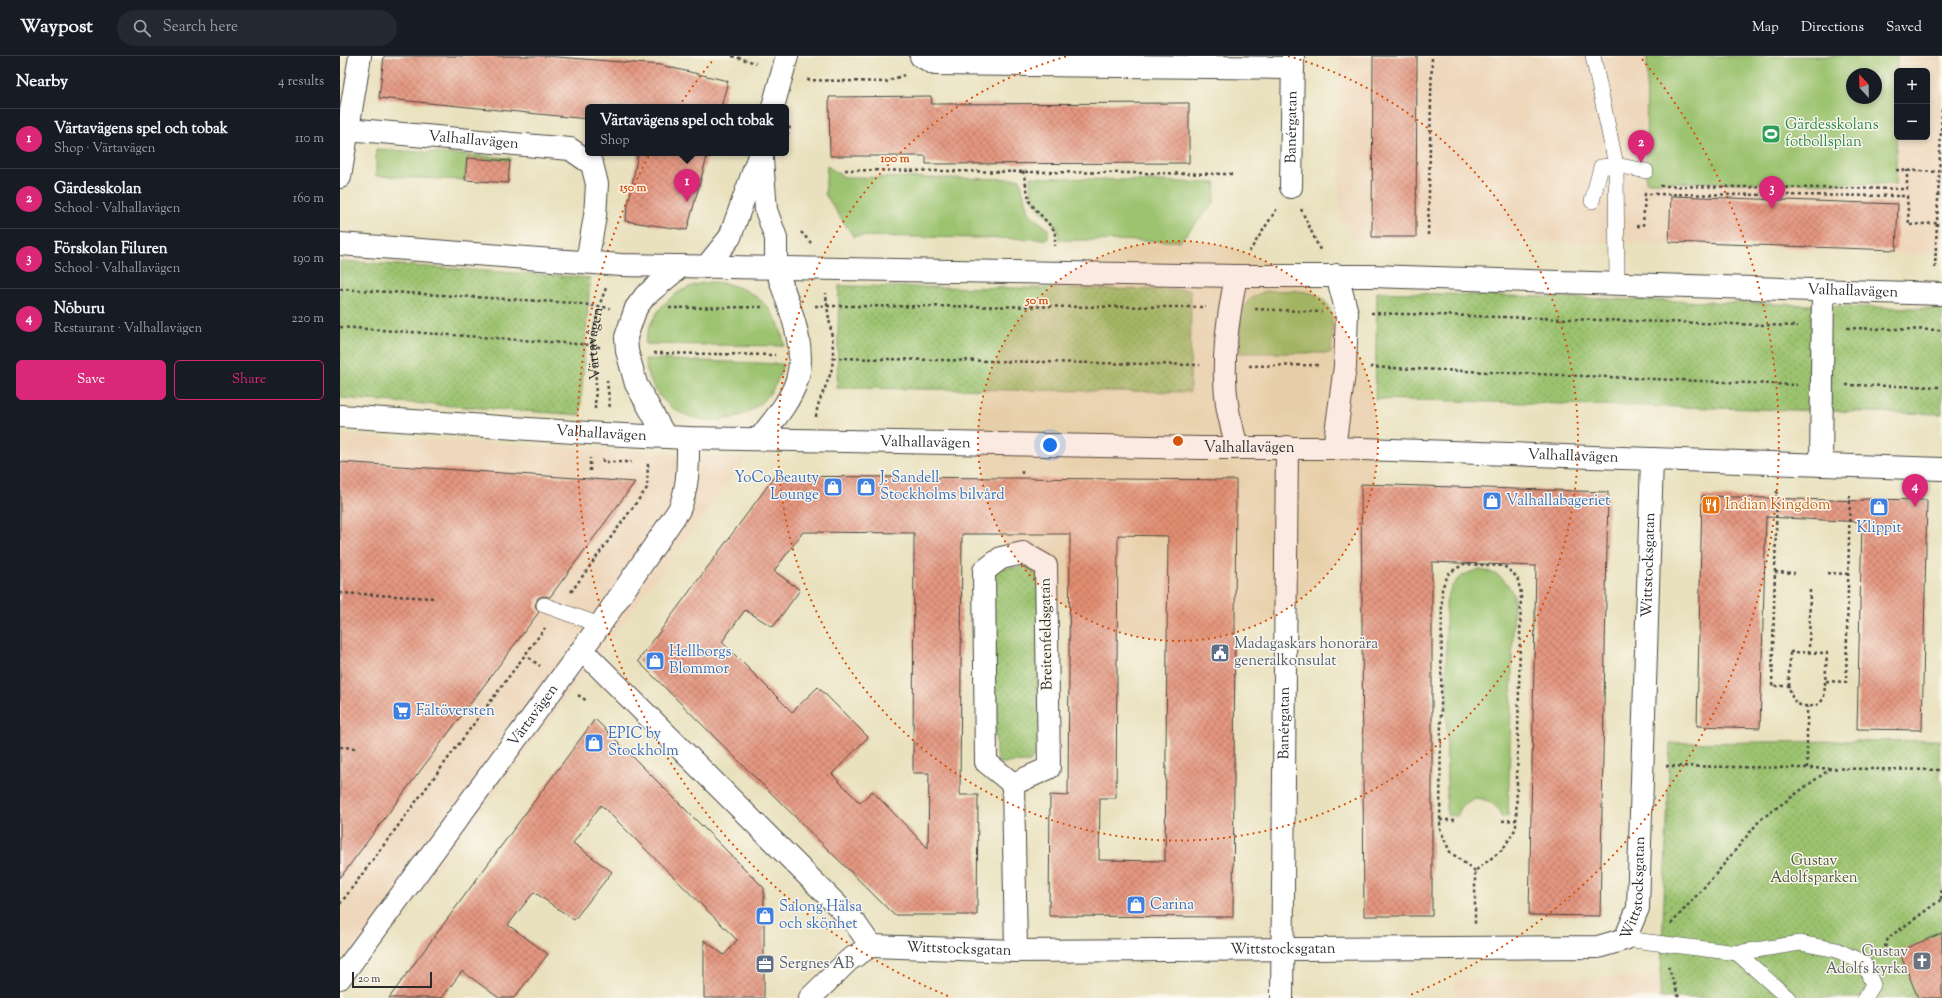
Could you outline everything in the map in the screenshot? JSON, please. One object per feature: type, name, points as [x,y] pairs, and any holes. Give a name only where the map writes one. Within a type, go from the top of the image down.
[{"type":"street","points":[[340,177],[360,56]]},
{"type":"street","points":[[774,104],[787,56]]},
{"type":"street","name":"Banérgatan","points":[[928,60],[1293,62],[1292,187]]},
{"type":"street","name":"Valhallavägen","points":[[347,129],[570,149],[592,164],[597,184],[595,216],[587,262]]},
{"type":"street","points":[[706,267],[730,237],[760,156]]},
{"type":"street","points":[[759,439],[782,408],[797,380],[800,356],[789,306],[776,267],[776,238],[766,210],[761,156]]},
{"type":"street","name":"Valhallavägen","points":[[340,244],[621,265],[1236,276],[1337,275],[1942,294]]},
{"type":"street","points":[[665,436],[636,384],[627,351],[626,338],[636,308],[645,296],[681,266]]},
{"type":"street","points":[[1334,448],[1345,366],[1347,313],[1337,275]]},
{"type":"street","points":[[1236,276],[1229,308],[1224,366],[1227,404],[1237,448]]},
{"type":"street","points":[[1821,464],[1823,290]]},
{"type":"street","name":"Valhallavägen","points":[[340,416],[603,434],[688,438],[1237,448],[1334,448],[1942,469]]},
{"type":"street","name":"Värtavägen","points":[[340,978],[582,650],[679,510],[684,496],[687,479],[688,438]]},
{"type":"street","name":"Banérgatan","points":[[1282,998],[1287,447]]},
{"type":"street","name":"Wittstocksgatan","points":[[871,946],[1016,951],[1283,950],[1598,947],[1625,939],[1638,908],[1652,459]]},
{"type":"street","name":"Breitenfeldsgatan","points":[[1023,553],[1046,566],[1049,768],[1013,784],[986,762],[984,571],[1001,558],[1023,553]]},
{"type":"street","points":[[582,650],[855,923],[871,946],[849,960],[810,998]]},
{"type":"street","points":[[1013,784],[1016,951]]},
{"type":"lane","points":[[1593,56],[1616,166],[1617,284]]},
{"type":"lane","points":[[1592,201],[1601,166],[1616,166],[1646,171]]},
{"type":"lane","points":[[552,607],[600,625]]},
{"type":"lane","points":[[1625,939],[1737,953],[1800,943],[1837,950],[1864,963],[1869,992]]},
{"type":"lane","points":[[1737,953],[1788,998]]},
{"type":"path","points":[[732,56],[756,63]]},
{"type":"path","points":[[1428,235],[1432,56]]},
{"type":"path","points":[[802,80],[886,82],[928,60]]},
{"type":"path","points":[[1935,268],[1939,172],[1941,162],[1942,109]]},
{"type":"path","points":[[846,170],[1232,174]]},
{"type":"path","points":[[1896,170],[1939,172]]},
{"type":"path","points":[[1616,182],[1644,186],[1907,189],[1907,170]]},
{"type":"path","points":[[1023,171],[1030,204],[1054,231],[1055,246]]},
{"type":"path","points":[[1292,187],[1318,248],[1337,275]]},
{"type":"path","points":[[1236,276],[1292,187]]},
{"type":"path","points":[[1632,226],[1643,226],[1645,194],[1907,196],[1909,225],[1937,223]]},
{"type":"path","name":"Värtavägen","points":[[594,415],[596,380],[592,346],[599,306],[607,282]]},
{"type":"path","points":[[340,289],[636,308],[789,306],[1229,308],[1347,313],[1942,330]]},
{"type":"path","points":[[340,327],[592,346],[604,349]]},
{"type":"path","points":[[648,353],[781,355]]},
{"type":"path","points":[[833,358],[1200,365]]},
{"type":"path","points":[[1247,366],[1321,365]]},
{"type":"path","points":[[1367,366],[1791,385],[1822,384],[1942,387]]},
{"type":"path","points":[[590,458],[590,471]]},
{"type":"path","points":[[340,904],[552,607],[647,488],[648,463]]},
{"type":"path","points":[[1022,471],[1022,476]]},
{"type":"path","points":[[1777,490],[1772,686],[1790,686]]},
{"type":"path","points":[[1826,681],[1846,682],[1850,492]]},
{"type":"path","points":[[1464,564],[1504,566],[1517,577],[1521,593],[1516,828],[1503,849],[1475,871],[1450,852],[1440,829],[1442,588],[1449,573],[1464,564]]},
{"type":"path","points":[[1775,572],[1795,573]]},
{"type":"path","points":[[1827,573],[1848,574]]},
{"type":"path","points":[[1809,653],[1810,587]]},
{"type":"path","points":[[340,594],[433,598]]},
{"type":"path","points":[[1790,652],[1827,653],[1824,698],[1815,706],[1795,703],[1791,697],[1790,686],[1790,652]]},
{"type":"path","points":[[529,658],[546,671]]},
{"type":"path","points":[[1807,706],[1807,768]]},
{"type":"path","points":[[340,747],[357,748]]},
{"type":"path","points":[[1662,766],[1942,770]]},
{"type":"path","points":[[1679,998],[1669,968],[1654,943],[1715,875],[1760,820],[1830,769]]},
{"type":"path","points":[[1440,820],[1455,820]]},
{"type":"path","points":[[1502,821],[1516,820]]},
{"type":"path","points":[[1475,871],[1475,947]]},
{"type":"path","points":[[1869,992],[1888,938],[1942,899],[1942,888]]},
{"type":"shaded area","points":[[1339,56],[1942,56],[1942,253],[1915,254],[1631,243],[1356,240],[1340,219]]},
{"type":"shaded area","points":[[340,435],[747,458],[362,970],[340,953]]},
{"type":"shaded area","points":[[1660,977],[1660,998],[1455,998],[1455,979]]},
{"type":"green space","name":"Gärdesskolans fotbollsplan","points":[[1647,56],[1897,56],[1897,68],[1894,68],[1894,140],[1896,140],[1896,184],[1646,182]]},
{"type":"green space","points":[[376,149],[511,158],[510,161],[467,158],[465,180],[376,176]]},
{"type":"green space","points":[[827,166],[844,177],[1020,179],[1028,212],[1048,229],[1048,239],[853,236],[825,194]]},
{"type":"green space","points":[[1030,177],[1216,183],[1214,203],[1180,241],[1059,240],[1058,232],[1054,223],[1040,210],[1035,202]]},
{"type":"green space","points":[[340,261],[590,278],[580,415],[340,398]]},
{"type":"green space","points":[[711,282],[725,283],[737,287],[749,292],[760,300],[769,309],[776,320],[781,332],[784,346],[645,344],[652,320],[667,301],[687,288],[698,284]]},
{"type":"green space","points":[[839,286],[1191,290],[1190,392],[837,388]]},
{"type":"green space","points":[[1266,291],[1307,292],[1317,295],[1324,300],[1330,308],[1332,319],[1331,353],[1240,353],[1241,315],[1248,301],[1256,295]]},
{"type":"green space","points":[[1377,292],[1942,309],[1942,414],[1375,399]]},
{"type":"green space","points":[[645,359],[783,364],[773,389],[755,407],[734,418],[711,420],[688,416],[668,404],[653,385]]},
{"type":"green space","points":[[1032,567],[1035,574],[1042,576],[1041,752],[1034,756],[1030,762],[999,763],[996,755],[990,576],[1001,568]]},
{"type":"green space","points":[[1480,570],[1497,575],[1505,581],[1514,596],[1508,816],[1501,817],[1500,812],[1491,803],[1475,798],[1462,806],[1457,816],[1447,815],[1446,604],[1450,590],[1457,580],[1473,571]]},
{"type":"green space","name":"Gustav Adolfsparken","points":[[1939,740],[1940,781],[1942,781],[1942,998],[1660,998],[1670,743]]},
{"type":"building","points":[[384,56],[545,56],[660,65],[728,81],[722,104],[585,104],[585,119],[379,98]]},
{"type":"building","points":[[1373,56],[1417,56],[1416,237],[1372,237]]},
{"type":"building","points":[[931,96],[932,104],[1189,103],[1189,163],[926,164],[926,156],[830,156],[829,97]]},
{"type":"building","points":[[637,156],[707,156],[687,230],[625,221]]},
{"type":"building","points":[[467,158],[510,161],[508,183],[465,180]]},
{"type":"building","points":[[1671,196],[1898,204],[1896,250],[1669,242]]},
{"type":"building","name":"Fältöversten","points":[[340,462],[635,482],[550,597],[543,596],[538,598],[535,606],[539,612],[340,878]]},
{"type":"building","points":[[775,476],[1236,480],[1233,917],[1049,916],[1050,795],[1068,796],[1070,534],[962,534],[960,795],[978,795],[977,915],[894,915],[638,661]],"holes":[[[803,532],[914,533],[913,773],[929,773],[928,848],[872,791],[860,803],[832,774],[868,737],[818,687],[792,712],[722,642],[745,610],[773,627],[800,590],[774,571]],[[1118,535],[1168,536],[1165,861],[1099,860],[1100,798],[1116,798]]]},
{"type":"building","points":[[1361,484],[1608,492],[1600,916],[1529,915],[1536,566],[1432,562],[1432,916],[1364,916]]},
{"type":"building","points":[[1702,496],[1862,501],[1862,499],[1927,500],[1922,730],[1857,729],[1862,522],[1766,517],[1760,728],[1697,726]]},
{"type":"building","points":[[595,719],[764,888],[764,998],[704,998],[704,940],[724,955],[737,940],[601,805],[573,843],[612,872],[574,920],[534,892],[508,925],[548,954],[514,998],[499,998],[462,971],[442,998],[389,998]]},
{"type":"building","name":"Gustav Adolfs kyrka","points":[[1942,933],[1942,998],[1918,998],[1899,951]]},
{"type":"place","name":"Gärdesskolans fotbollsplan","points":[[1771,134]]},
{"type":"place","name":"Gärdesskolan","points":[[1641,163]]},
{"type":"place","name":"Värtavägens spel och tobak","points":[[687,202]]},
{"type":"place","name":"Förskolan Filuren","points":[[1772,209]]},
{"type":"place","name":"YoCo Beauty Lounge","points":[[833,487]]},
{"type":"place","name":"J. Sandell Stockholms bilvård","points":[[866,487]]},
{"type":"place","name":"Valhallabageriet","points":[[1492,501]]},
{"type":"place","name":"Indian Kingdom","points":[[1711,505]]},
{"type":"place","name":"Klippit","points":[[1879,507]]},
{"type":"place","name":"Nōburu","points":[[1915,507]]},
{"type":"place","name":"Madagaskars honorära generalkonsulat","points":[[1220,653]]},
{"type":"place","name":"Hellborgs Blommor","points":[[655,661]]},
{"type":"place","name":"Fältöversten","points":[[402,711]]},
{"type":"place","name":"EPIC by Stockholm","points":[[594,743]]},
{"type":"place","name":"Carina","points":[[1136,905]]},
{"type":"place","name":"Salong Hälsa och skönhet","points":[[765,916]]},
{"type":"place","name":"Gustav Adolfs kyrka","points":[[1922,961]]},
{"type":"place","name":"Sergnes AB","points":[[765,964]]}]
